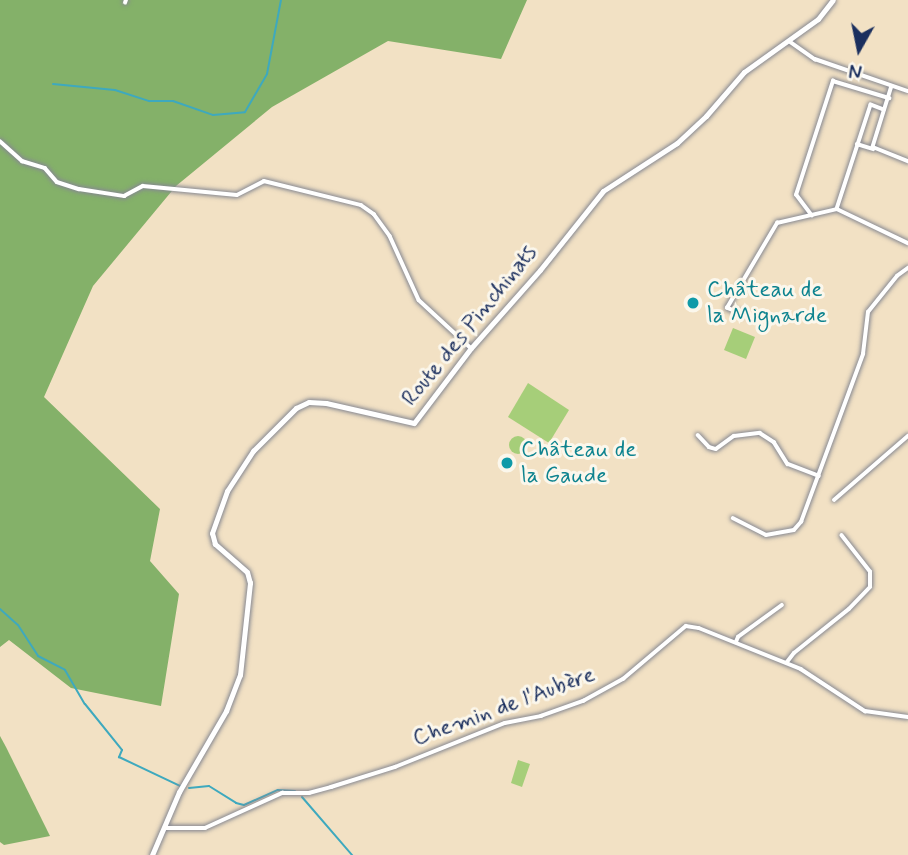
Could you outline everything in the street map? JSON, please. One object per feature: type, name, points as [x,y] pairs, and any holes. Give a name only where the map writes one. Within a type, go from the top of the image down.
[{"type":"street","name":"Route des Pinchinats","points":[[152,855],[166,828],[179,792],[226,711],[236,687],[243,660],[249,576],[212,538],[219,512],[235,477],[266,436],[302,405],[326,403],[414,423],[471,348],[540,270],[564,236],[603,191],[677,143],[706,116],[744,72],[818,19],[833,0]]},
{"type":"street","points":[[789,41],[815,59],[908,91]]},
{"type":"street","points":[[812,216],[796,195],[833,80],[889,98]]},
{"type":"street","points":[[875,150],[873,146],[892,86]]},
{"type":"street","points":[[837,209],[871,106],[884,110]]},
{"type":"street","points":[[0,141],[22,161],[45,168],[57,182],[79,189],[124,196],[144,186],[200,189],[237,195],[264,181],[361,205],[374,214],[390,236],[419,299],[471,348]]},
{"type":"street","points":[[857,144],[908,160]]},
{"type":"street","points":[[745,315],[727,308],[772,230],[782,220],[799,220],[837,209],[908,243]]},
{"type":"street","points":[[733,518],[765,535],[794,530],[807,509],[863,354],[868,312],[897,276],[908,268]]},
{"type":"street","points":[[698,435],[709,447],[716,449],[734,436],[760,433],[775,442],[788,464],[819,476]]},
{"type":"street","points":[[834,500],[908,436]]},
{"type":"street","points":[[787,662],[794,653],[849,609],[870,587],[870,572],[842,536]]},
{"type":"street","points":[[736,642],[782,605]]},
{"type":"street","name":"Chemin de l'Aubère","points":[[166,828],[205,828],[282,793],[309,793],[331,787],[395,767],[505,723],[541,716],[583,701],[623,679],[682,627],[695,626],[787,662],[821,680],[865,711],[908,717]]},
{"type":"green space","points":[[0,0],[527,0],[501,59],[388,41],[272,107],[176,186],[93,286],[44,397],[160,509],[150,561],[179,594],[161,706],[71,688],[9,640],[0,647]]},
{"type":"green space","points":[[733,328],[755,337],[746,359],[724,350]]},
{"type":"green space","points":[[528,383],[569,410],[549,443],[508,417]]},
{"type":"green space","points":[[518,436],[524,439],[527,445],[524,451],[518,454],[512,451],[509,445],[512,439]]},
{"type":"green space","points":[[0,736],[50,836],[4,845],[0,842]]},
{"type":"green space","points":[[518,760],[530,764],[522,787],[511,783]]},
{"type":"waterway","points":[[53,84],[115,90],[149,101],[173,101],[213,115],[245,112],[267,74],[281,0]]},
{"type":"waterway","points":[[0,609],[18,625],[38,656],[65,670],[85,704],[122,750],[119,757],[180,786]]},
{"type":"waterway","points":[[189,788],[209,786],[244,805],[278,790],[295,791]]},
{"type":"waterway","points":[[302,797],[352,855]]},
{"type":"place","name":"Château de la Mignarde","points":[[693,303]]},
{"type":"place","name":"Château de la Gaude","points":[[507,463]]}]
